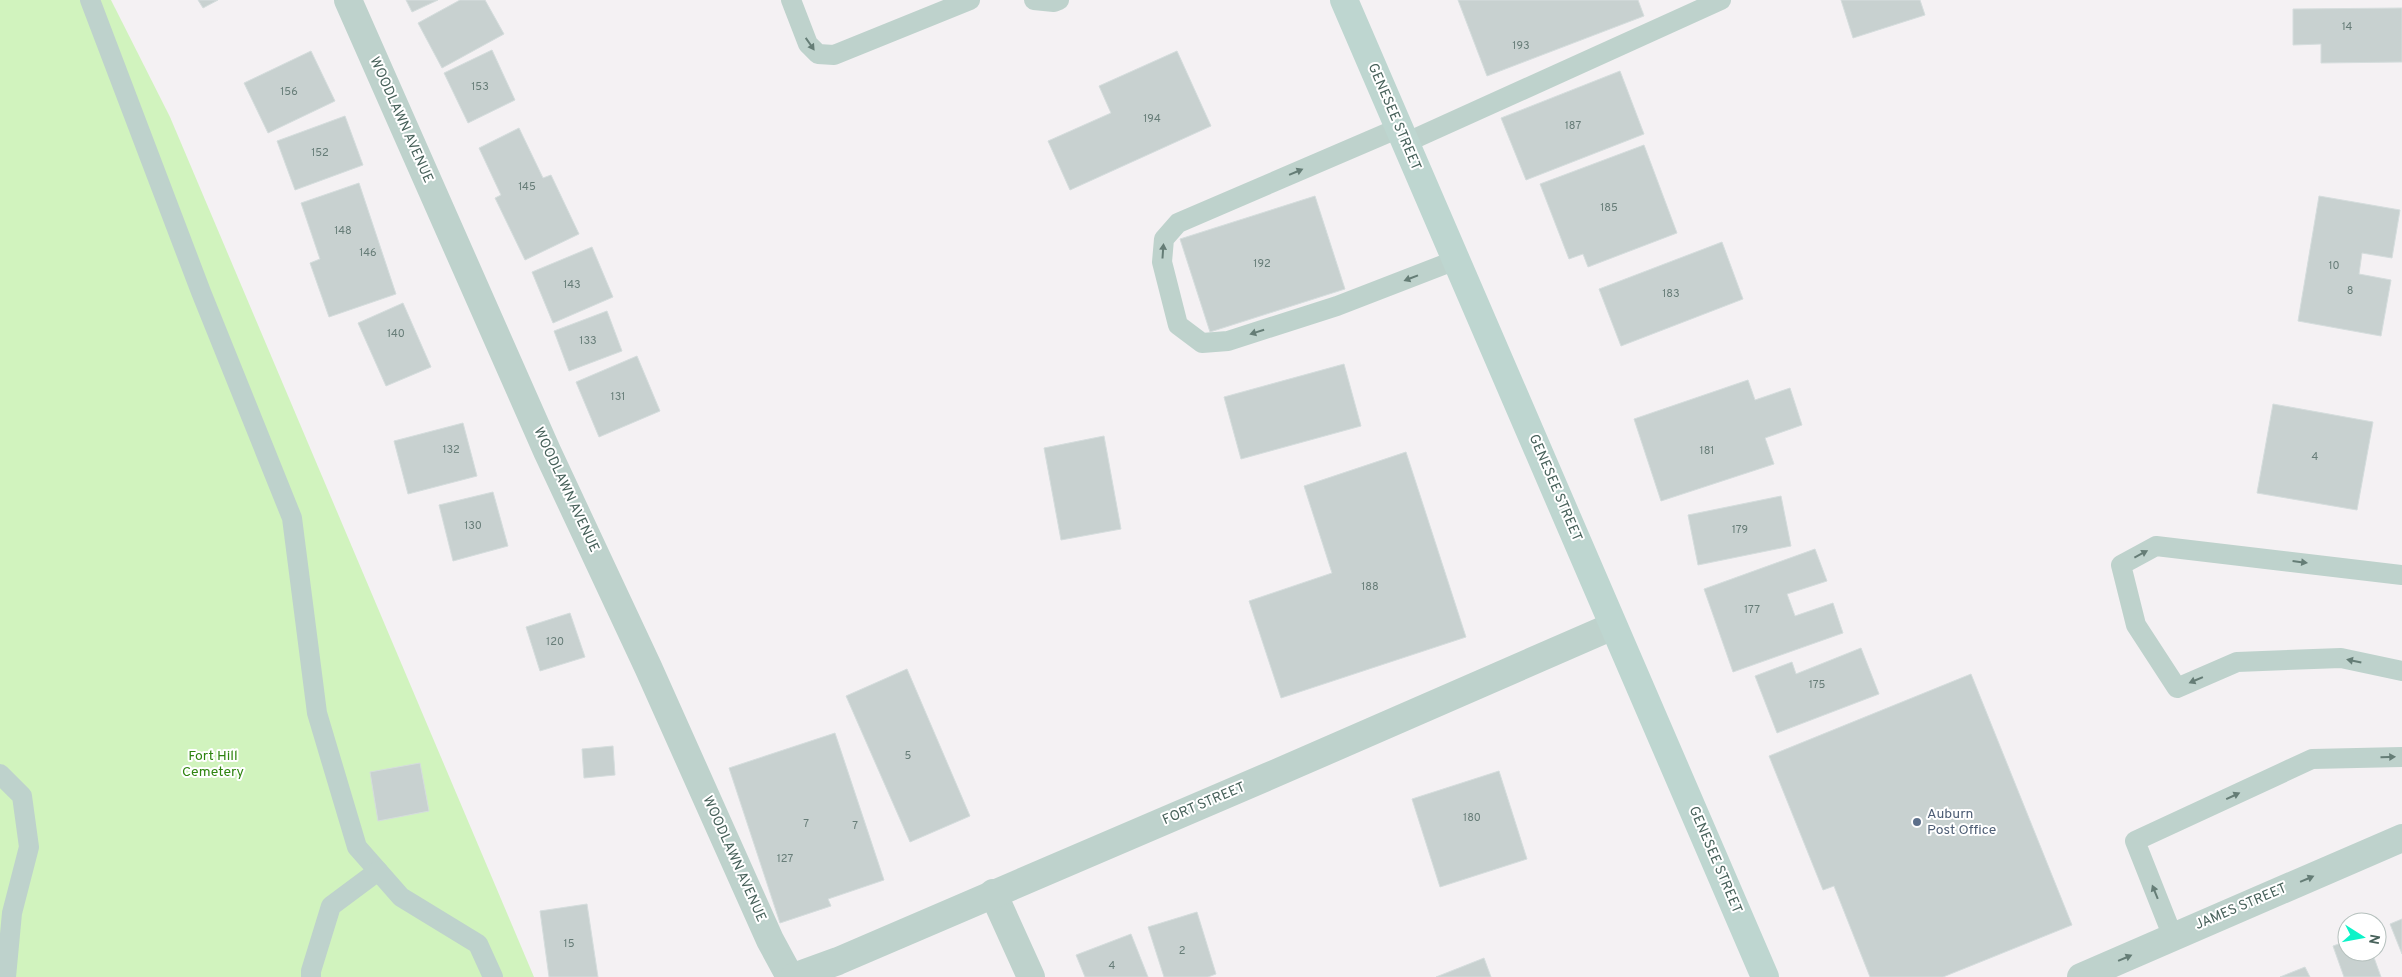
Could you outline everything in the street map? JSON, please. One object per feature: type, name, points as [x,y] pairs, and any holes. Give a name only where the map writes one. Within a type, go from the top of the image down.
[{"type":"main road","name":"GENESEE STREET","points":[[1344,0],[1765,977]]},
{"type":"street","name":"WOODLAWN AVENUE","points":[[348,0],[547,451],[648,667],[770,940],[792,977]]},
{"type":"street","name":"FORT STREET","points":[[792,977],[838,960],[1276,773],[1613,626]]},
{"type":"street","name":"JAMES STREET","points":[[2081,977],[2402,838]]},
{"type":"street","points":[[993,893],[1031,977]]},
{"type":"lane","points":[[90,0],[201,292],[292,518],[318,714],[356,847],[402,897],[478,944],[493,977]]},
{"type":"lane","points":[[791,0],[808,44],[818,54],[834,55],[970,0]]},
{"type":"lane","points":[[1034,0],[1054,2],[1059,0]]},
{"type":"lane","points":[[1456,260],[1337,306],[1228,341],[1202,343],[1178,325],[1162,262],[1164,239],[1178,223],[1402,135],[1721,0]]},
{"type":"lane","points":[[2402,574],[2156,546],[2121,565],[2136,625],[2177,688],[2237,662],[2341,658],[2402,671]]},
{"type":"lane","points":[[2173,937],[2135,841],[2312,759],[2402,757]]},
{"type":"lane","points":[[0,774],[22,796],[29,847],[12,912],[6,977]]},
{"type":"lane","points":[[311,977],[311,971],[331,906],[378,871]]},
{"type":"green space","name":"Fort Hill Cemetery","points":[[0,0],[111,0],[170,117],[534,977],[0,977]]},
{"type":"building","points":[[198,0],[218,0],[203,8]]},
{"type":"building","points":[[406,0],[438,0],[412,12]]},
{"type":"building","points":[[460,0],[485,0],[504,34],[442,68],[418,23]]},
{"type":"building","points":[[1458,0],[1638,0],[1644,16],[1487,76]]},
{"type":"building","points":[[1841,0],[1920,0],[1925,15],[1853,38]]},
{"type":"building","points":[[2402,8],[2402,62],[2321,63],[2321,44],[2293,45],[2293,9]]},
{"type":"building","points":[[492,50],[515,100],[468,123],[444,73]]},
{"type":"building","points":[[311,51],[335,101],[268,133],[244,83]]},
{"type":"building","points":[[1177,51],[1211,126],[1070,190],[1048,141],[1111,113],[1099,86]]},
{"type":"building","points":[[1620,71],[1644,134],[1526,180],[1501,118]]},
{"type":"building","points":[[345,116],[363,165],[295,190],[277,141]]},
{"type":"building","points":[[519,128],[543,178],[551,175],[579,234],[525,260],[495,198],[501,195],[479,148]]},
{"type":"building","points":[[1644,145],[1677,233],[1588,267],[1583,254],[1569,259],[1540,184]]},
{"type":"building","points":[[359,183],[396,294],[329,317],[310,263],[320,259],[301,203]]},
{"type":"building","points":[[1315,196],[1345,289],[1210,332],[1180,239]]},
{"type":"building","points":[[2319,196],[2400,210],[2392,258],[2362,253],[2359,274],[2391,280],[2381,336],[2298,321]]},
{"type":"building","points":[[1722,242],[1743,299],[1621,346],[1599,289]]},
{"type":"building","points":[[592,247],[613,297],[553,323],[532,272]]},
{"type":"building","points":[[403,303],[431,367],[386,386],[358,323]]},
{"type":"building","points":[[607,311],[622,351],[569,371],[554,331]]},
{"type":"building","points":[[637,356],[660,411],[599,437],[576,382]]},
{"type":"building","points":[[1344,364],[1361,426],[1241,459],[1224,397]]},
{"type":"building","points":[[1748,380],[1755,400],[1790,388],[1802,425],[1765,438],[1774,464],[1661,501],[1634,419]]},
{"type":"building","points":[[2273,404],[2373,422],[2357,510],[2257,493]]},
{"type":"building","points":[[463,423],[477,476],[408,494],[394,441]]},
{"type":"building","points":[[1104,436],[1121,529],[1061,540],[1044,448]]},
{"type":"building","points":[[1406,452],[1466,637],[1281,698],[1249,601],[1332,573],[1304,486]]},
{"type":"building","points":[[493,492],[508,546],[453,561],[439,505]]},
{"type":"building","points":[[1781,496],[1791,546],[1698,565],[1688,515]]},
{"type":"building","points":[[1815,549],[1827,581],[1787,594],[1795,616],[1833,603],[1843,633],[1733,672],[1704,589]]},
{"type":"building","points":[[570,613],[585,657],[540,671],[526,627]]},
{"type":"building","points":[[1861,648],[1879,694],[1777,733],[1755,676],[1792,662],[1796,674]]},
{"type":"building","points":[[907,669],[970,816],[910,842],[846,696]]},
{"type":"building","points":[[1971,674],[2072,925],[1943,977],[1870,977],[1834,886],[1823,890],[1769,756]]},
{"type":"building","points":[[835,733],[884,880],[828,899],[831,906],[780,923],[729,768]]},
{"type":"building","points":[[613,746],[615,775],[584,778],[582,749]]},
{"type":"building","points":[[420,763],[429,811],[378,821],[370,772]]},
{"type":"building","points":[[1499,771],[1527,859],[1440,887],[1412,799]]},
{"type":"building","points":[[587,904],[598,977],[549,977],[540,911]]},
{"type":"building","points":[[1197,912],[1216,974],[1208,977],[1164,977],[1148,927]]},
{"type":"building","points":[[2402,919],[2402,954],[2390,924]]},
{"type":"building","points":[[1131,934],[1148,977],[1085,977],[1076,955]]},
{"type":"building","points":[[2337,945],[2337,957],[2333,946]]},
{"type":"building","points":[[1484,958],[1491,977],[1436,977]]},
{"type":"building","points":[[2339,962],[2376,962],[2381,977],[2344,977]]},
{"type":"building","points":[[2305,967],[2310,977],[2280,977]]},
{"type":"place","name":"Auburn Post Office","points":[[1917,822]]}]
